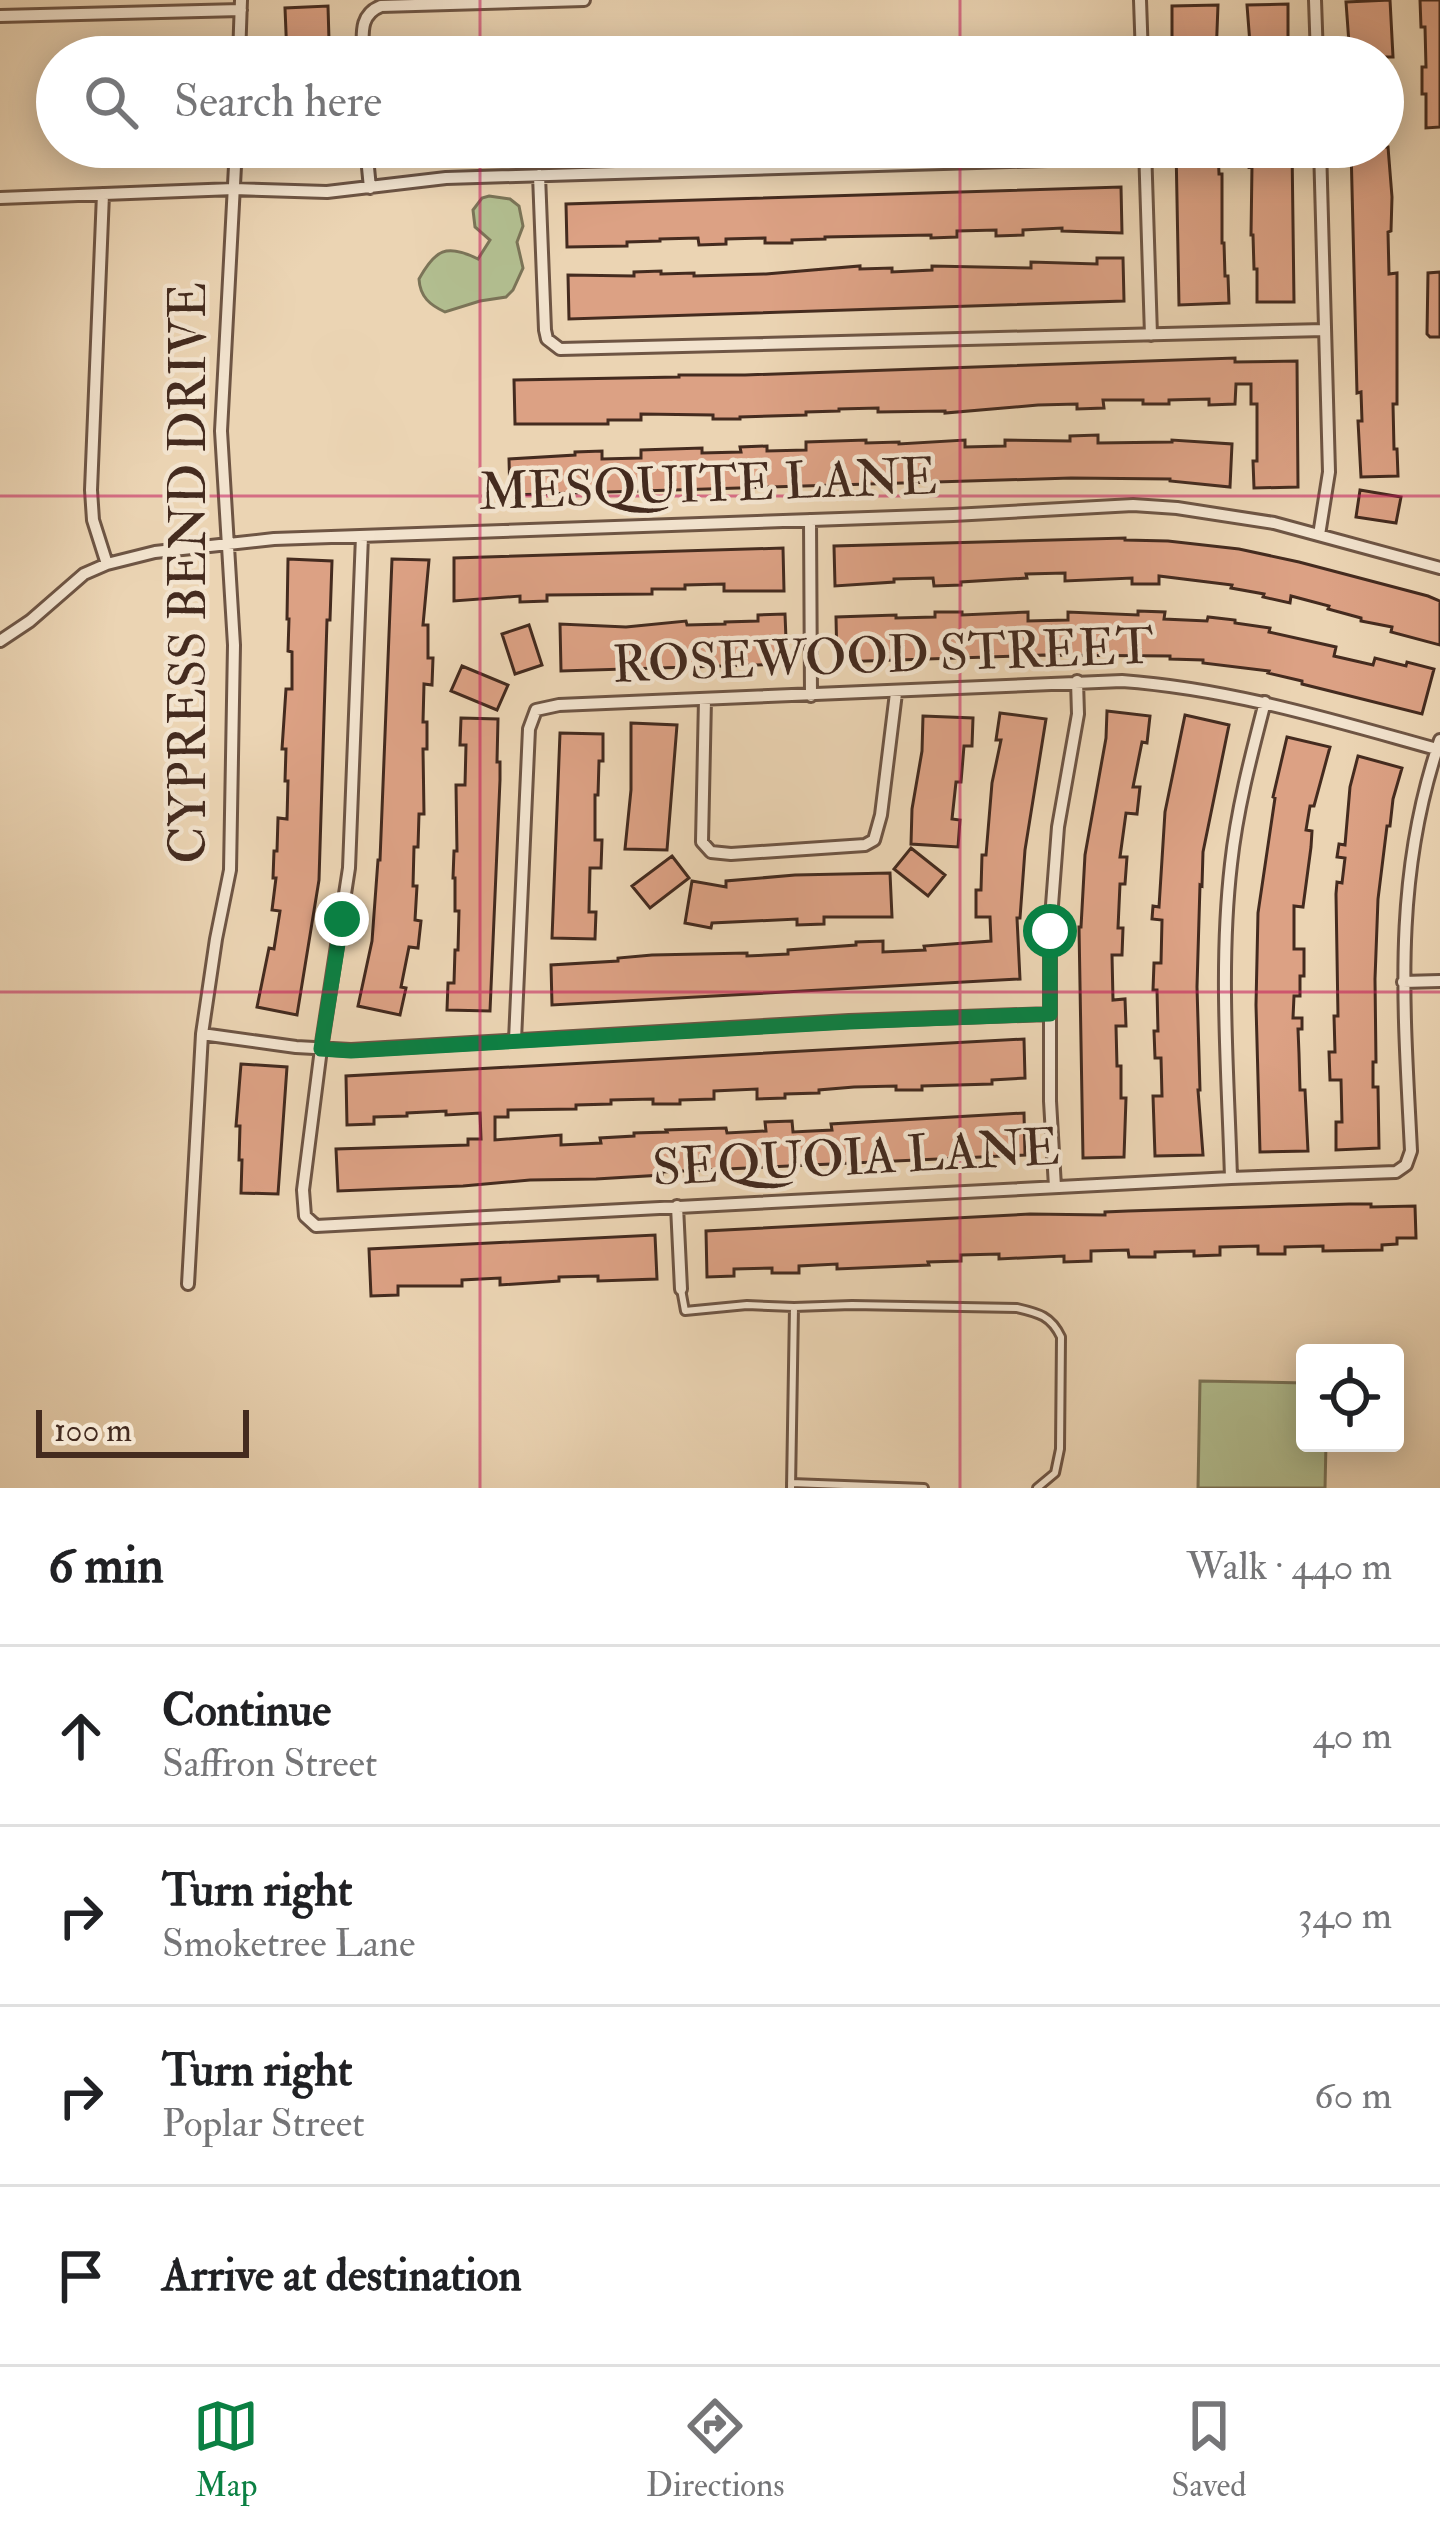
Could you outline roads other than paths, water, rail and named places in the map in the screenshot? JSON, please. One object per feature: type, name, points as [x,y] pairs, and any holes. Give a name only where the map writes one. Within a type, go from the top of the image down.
[{"type":"street","points":[[363,36],[369,12],[381,6],[584,0]]},
{"type":"street","points":[[1140,0],[1141,36]]},
{"type":"street","points":[[1315,0],[1316,36]]},
{"type":"street","points":[[0,16],[241,5],[240,36]]},
{"type":"street","name":"CYPRESS BEND DRIVE","points":[[188,1284],[202,1034],[230,870],[234,645],[221,431],[235,168]]},
{"type":"street","points":[[368,168],[370,188]]},
{"type":"street","points":[[0,198],[234,189],[327,192],[412,181],[723,168]]},
{"type":"street","points":[[1146,168],[1151,335]]},
{"type":"street","points":[[1318,535],[1329,472],[1321,168]]},
{"type":"street","points":[[539,175],[545,330],[553,345],[569,349],[1325,330]]},
{"type":"street","points":[[103,194],[91,490],[93,520],[107,564]]},
{"type":"street","name":"MESQUITE LANE","points":[[0,640],[84,574],[107,564],[155,552],[274,539],[1132,505],[1226,515],[1440,568]]},
{"type":"street","points":[[810,520],[811,696]]},
{"type":"street","points":[[321,1049],[349,868],[362,536]]},
{"type":"street","points":[[1055,1187],[1050,1101],[1053,880],[1078,714],[1077,681]]},
{"type":"street","name":"ROSEWOOD STREET","points":[[515,1040],[529,729],[536,710],[559,705],[1077,681],[1175,685],[1265,702],[1439,746]]},
{"type":"street","points":[[705,699],[702,842],[711,852],[731,854],[874,841],[896,692]]},
{"type":"street","points":[[1231,1178],[1225,965],[1230,867],[1265,702]]},
{"type":"street","points":[[1439,746],[1410,867],[1403,982],[1440,981]]},
{"type":"street","name":"SEQUOIA LANE","points":[[321,1049],[303,1190],[305,1216],[316,1226],[1396,1172],[1406,1165],[1411,1151],[1403,982]]},
{"type":"street","points":[[202,1034],[351,1051],[1050,1014]]},
{"type":"street","points":[[676,1206],[681,1289]]},
{"type":"lane","points":[[681,1289],[685,1311],[747,1305],[852,1305],[1017,1308],[1041,1313],[1061,1337],[1060,1449],[1054,1473],[1037,1488]]},
{"type":"lane","points":[[794,1307],[791,1486],[924,1488]]}]
